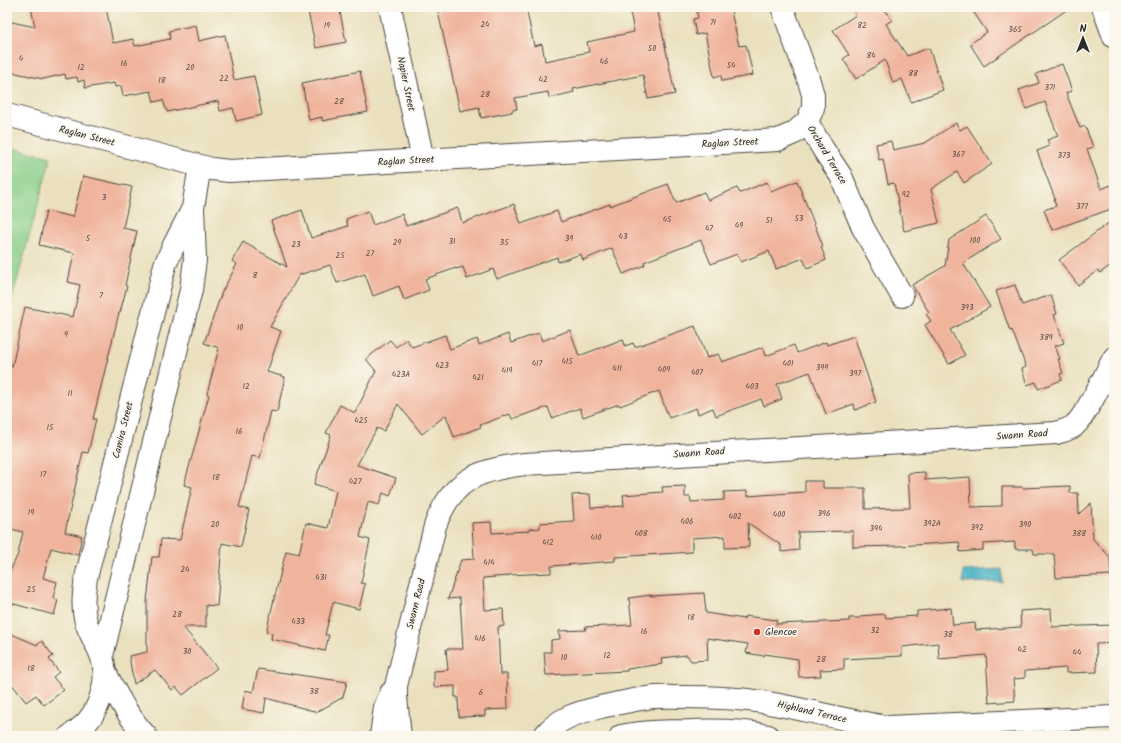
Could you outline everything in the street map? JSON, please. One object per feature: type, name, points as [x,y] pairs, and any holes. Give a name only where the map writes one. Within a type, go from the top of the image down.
[{"type":"street","name":"Napier Street","points":[[390,7],[423,160]]},
{"type":"street","name":"Orchard Terrace","points":[[782,7],[810,81],[813,95],[812,108],[807,122],[841,176],[863,228],[902,296]]},
{"type":"street","points":[[1103,7],[1114,37]]},
{"type":"street","name":"Raglan Street","points":[[7,115],[223,171],[778,140],[794,133],[807,122]]},
{"type":"street","name":"Camira Street","points":[[70,736],[87,722],[96,707],[103,684],[103,662],[191,290],[195,260],[193,208],[200,166]]},
{"type":"street","name":"Camira Street","points":[[146,736],[119,699],[92,638],[85,619],[83,603],[86,578],[165,265],[193,208]]},
{"type":"street","name":"Swann Road","points":[[400,736],[396,686],[436,522],[443,505],[450,495],[457,487],[471,478],[496,469],[525,464],[1056,433],[1070,428],[1079,420],[1114,358]]},
{"type":"street","name":"Swann Road","points":[[381,736],[386,703],[396,686]]},
{"type":"street","name":"Highland Terrace","points":[[544,736],[554,725],[564,718],[614,704],[654,697],[743,699],[888,727],[1114,717]]},
{"type":"street","points":[[621,736],[651,731],[724,730],[744,731],[768,736]]},
{"type":"green space","points":[[7,147],[51,157],[7,317]]},
{"type":"water","points":[[1002,569],[1002,582],[963,583],[963,571]]},
{"type":"building","points":[[31,7],[106,7],[113,43],[133,39],[135,46],[170,39],[169,31],[196,25],[199,41],[225,35],[234,80],[254,76],[262,115],[236,121],[233,108],[220,111],[218,101],[167,112],[163,100],[154,102],[151,91],[123,96],[121,86],[115,87],[114,83],[85,88],[84,80],[78,82],[77,77],[66,79],[65,74],[43,79],[7,71],[7,21],[35,27]]},
{"type":"building","points":[[307,7],[339,7],[346,42],[316,48]]},
{"type":"building","points":[[437,7],[526,7],[534,46],[542,44],[545,61],[589,52],[587,42],[634,32],[630,11],[633,11],[632,7],[657,7],[675,94],[648,99],[643,75],[573,89],[574,92],[549,98],[548,92],[515,98],[517,109],[512,110],[512,112],[481,118],[479,107],[460,111]]},
{"type":"building","points":[[696,7],[730,7],[739,46],[746,45],[753,75],[722,81],[721,75],[714,77],[705,33],[696,35],[693,19],[698,18]]},
{"type":"building","points":[[850,7],[883,7],[892,20],[886,24],[907,56],[929,48],[943,90],[911,102],[902,79],[893,83],[885,60],[856,79],[843,59],[849,55],[833,30],[856,15]]},
{"type":"building","points":[[970,7],[1071,7],[984,66],[970,44],[987,32]]},
{"type":"building","points":[[1062,64],[1072,91],[1066,93],[1080,128],[1085,126],[1093,147],[1087,149],[1101,189],[1114,184],[1114,208],[1052,230],[1044,210],[1056,206],[1055,199],[1037,151],[1050,146],[1047,140],[1058,136],[1045,102],[1026,109],[1019,90],[1039,83],[1036,74]]},
{"type":"building","points":[[360,71],[368,112],[322,121],[322,117],[309,120],[302,83]]},
{"type":"building","points":[[956,123],[960,130],[967,126],[992,164],[964,183],[957,172],[931,189],[939,223],[904,231],[894,183],[888,184],[883,159],[879,160],[876,144],[891,141],[893,150],[925,143]]},
{"type":"building","points":[[83,176],[132,187],[123,228],[137,231],[125,285],[127,286],[93,419],[96,419],[88,453],[83,452],[65,532],[82,536],[78,555],[51,548],[43,578],[57,582],[53,598],[58,600],[54,615],[7,602],[7,578],[18,554],[23,532],[7,528],[7,502],[11,485],[7,484],[7,366],[12,367],[25,307],[73,317],[80,285],[68,282],[74,253],[39,245],[46,211],[73,217]]},
{"type":"building","points":[[797,181],[823,246],[821,247],[826,260],[807,268],[803,258],[776,269],[769,251],[741,262],[737,254],[711,264],[701,240],[644,262],[645,265],[623,274],[612,248],[583,260],[581,254],[558,262],[557,257],[497,279],[493,269],[467,279],[463,267],[456,268],[425,279],[429,290],[404,300],[399,286],[373,296],[365,274],[337,283],[330,265],[299,275],[270,327],[281,331],[267,372],[285,377],[277,412],[271,411],[260,458],[252,456],[239,507],[249,510],[241,547],[222,543],[217,606],[206,605],[206,627],[183,627],[217,668],[183,695],[176,687],[172,690],[155,670],[134,684],[129,656],[147,652],[147,601],[152,557],[159,557],[161,539],[180,540],[192,487],[184,485],[209,395],[207,394],[219,348],[204,343],[222,292],[237,264],[232,261],[243,242],[287,267],[271,221],[302,210],[311,238],[348,226],[346,219],[368,211],[373,225],[402,214],[406,226],[458,208],[462,223],[514,204],[521,224],[557,211],[561,222],[610,204],[610,206],[668,184],[676,203],[704,192],[708,200],[737,188],[740,193],[767,182],[771,191]]},
{"type":"building","points":[[986,216],[1001,239],[963,263],[990,307],[950,330],[965,355],[949,364],[925,325],[931,321],[926,314],[929,312],[912,285],[945,266],[949,240]]},
{"type":"building","points":[[1114,219],[1114,263],[1100,273],[1098,270],[1078,285],[1059,260]]},
{"type":"building","points":[[1015,285],[1022,305],[1051,295],[1057,314],[1054,315],[1064,343],[1055,346],[1063,373],[1060,374],[1062,380],[1038,389],[1036,382],[1027,385],[1022,369],[1026,367],[1012,330],[1010,331],[996,291]]},
{"type":"building","points":[[695,326],[707,358],[718,354],[722,362],[763,347],[766,356],[794,345],[797,353],[826,342],[827,345],[854,336],[876,402],[855,410],[854,404],[826,414],[810,372],[777,384],[782,399],[764,406],[761,399],[716,416],[713,408],[698,414],[696,408],[669,418],[659,391],[620,406],[619,404],[583,417],[580,408],[552,418],[548,407],[512,419],[510,414],[480,425],[481,427],[454,437],[446,415],[422,434],[398,404],[384,431],[377,428],[357,465],[396,478],[390,496],[383,493],[379,505],[368,502],[360,537],[370,540],[361,583],[365,584],[359,609],[333,602],[325,635],[329,635],[325,651],[271,639],[272,633],[266,632],[286,551],[299,554],[306,523],[328,528],[336,491],[314,484],[331,435],[326,433],[340,405],[355,413],[376,371],[366,359],[390,340],[396,347],[406,339],[412,347],[445,335],[450,349],[477,339],[479,345],[508,334],[511,343],[539,333],[542,341],[570,330],[579,356],[623,339],[625,346],[633,343],[635,347]]},
{"type":"building","points":[[925,472],[925,480],[970,477],[971,507],[1002,506],[1002,487],[1023,488],[1070,486],[1070,493],[1078,493],[1079,514],[1091,503],[1093,539],[1110,557],[1111,575],[1056,578],[1054,554],[1034,554],[1033,549],[1015,549],[1015,542],[983,544],[983,550],[960,552],[959,542],[853,547],[853,531],[798,532],[799,550],[781,552],[781,545],[748,523],[749,547],[725,548],[725,536],[692,538],[692,552],[615,557],[615,561],[551,566],[551,573],[483,578],[485,610],[503,609],[504,626],[498,627],[500,674],[507,674],[508,709],[485,710],[485,716],[459,717],[458,697],[455,697],[455,686],[434,687],[434,671],[448,670],[446,649],[463,649],[460,598],[448,599],[461,560],[474,559],[472,523],[491,522],[492,533],[529,531],[529,529],[540,528],[540,523],[574,521],[572,495],[590,494],[591,508],[624,506],[623,495],[663,492],[662,487],[685,486],[685,497],[690,497],[691,502],[724,500],[724,492],[747,491],[747,496],[805,492],[805,481],[823,481],[823,488],[865,488],[865,509],[910,508],[908,473]]},
{"type":"building","points":[[704,593],[706,613],[744,619],[745,616],[777,620],[776,624],[849,621],[849,618],[861,618],[861,616],[885,614],[886,618],[917,616],[917,611],[951,608],[953,625],[975,623],[976,630],[1021,627],[1020,611],[1051,609],[1052,627],[1114,625],[1114,643],[1096,644],[1097,672],[1066,673],[1066,668],[1025,671],[1025,678],[1013,679],[1015,701],[989,703],[986,655],[939,659],[938,643],[902,647],[902,656],[844,659],[844,669],[820,670],[821,676],[799,677],[798,659],[746,653],[748,644],[707,638],[708,660],[691,661],[687,655],[661,658],[662,664],[627,669],[627,671],[546,675],[544,652],[551,652],[551,640],[560,639],[559,631],[586,630],[585,627],[632,625],[629,598],[651,595]]},
{"type":"building","points":[[7,632],[37,645],[42,641],[53,656],[49,659],[59,672],[53,677],[64,690],[44,705],[36,695],[26,702],[7,678]]},
{"type":"building","points":[[258,669],[347,682],[343,697],[317,712],[266,698],[264,713],[242,709],[245,690],[253,692]]},
{"type":"place","name":"Glencoe","points":[[757,632]]}]
